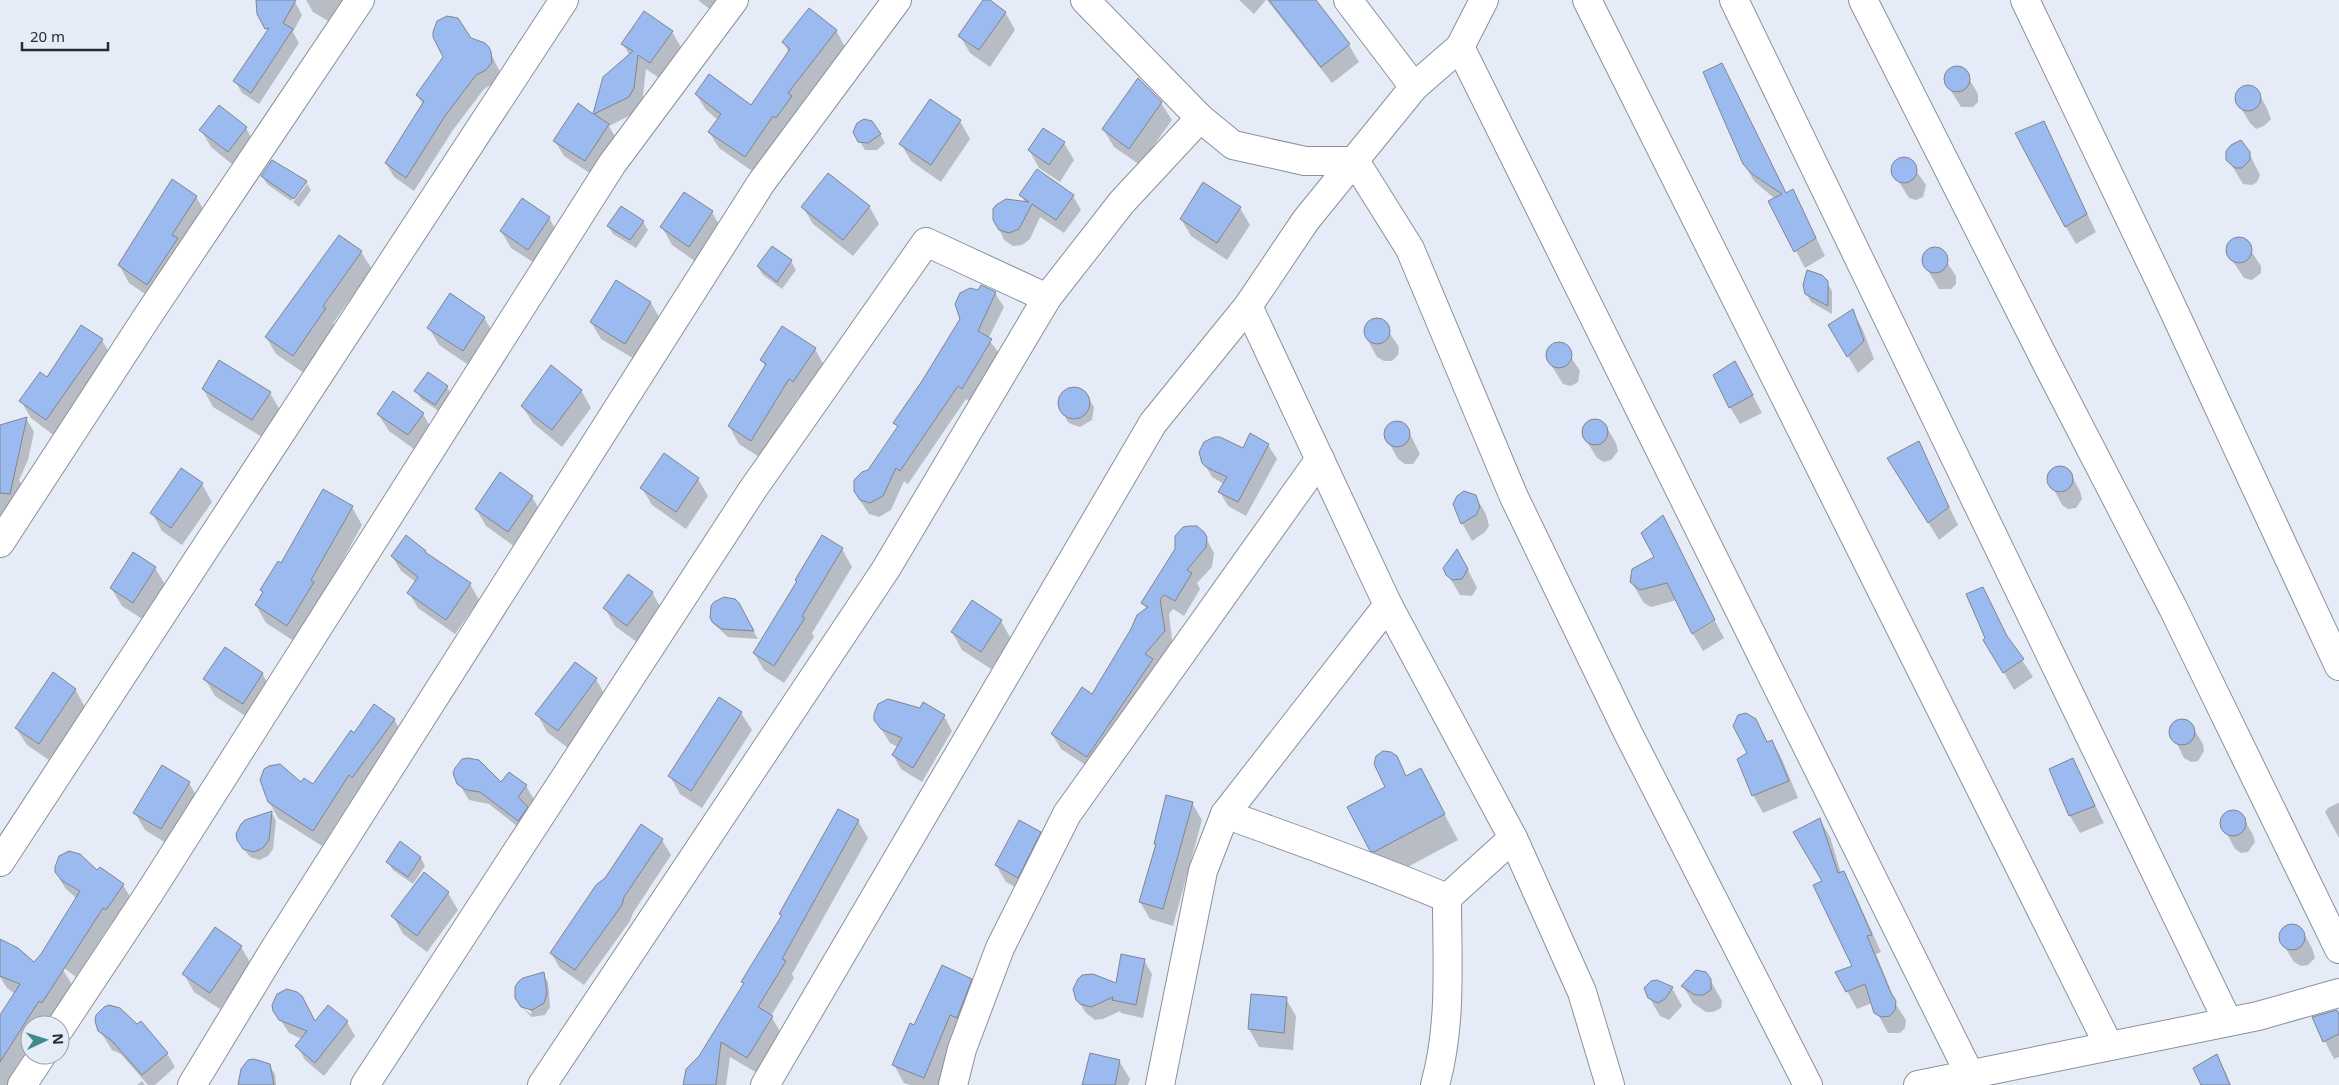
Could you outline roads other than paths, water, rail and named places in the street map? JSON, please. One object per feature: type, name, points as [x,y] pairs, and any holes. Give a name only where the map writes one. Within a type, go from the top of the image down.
[{"type":"street","points":[[0,543],[149,314],[360,0]]},
{"type":"street","points":[[0,862],[564,0]]},
{"type":"street","points":[[69,1015],[150,892],[612,164],[734,0]]},
{"type":"street","points":[[192,1085],[272,953],[761,183],[897,0]]},
{"type":"street","points":[[1085,0],[1200,118],[1233,145],[1305,161],[1355,161]]},
{"type":"street","points":[[1348,0],[1414,86]]},
{"type":"street","points":[[765,1085],[1153,423],[1248,306],[1306,220],[1414,86],[1460,47],[1484,0]]},
{"type":"street","points":[[1587,0],[2109,1046]]},
{"type":"street","points":[[1734,0],[2228,1022]]},
{"type":"street","points":[[1863,0],[2047,364],[2174,608],[2339,949]]},
{"type":"street","points":[[2025,0],[2173,310],[2339,666]]},
{"type":"street","points":[[1460,47],[1973,1080]]},
{"type":"street","points":[[542,1085],[886,569],[1047,298],[1122,202],[1200,118]]},
{"type":"street","points":[[1355,161],[1410,249],[1514,497],[1628,733],[1808,1085]]},
{"type":"street","points":[[365,1085],[753,489],[926,242],[1047,298]]},
{"type":"street","points":[[1248,306],[1388,605],[1513,838],[1582,992],[1610,1085]]},
{"type":"street","points":[[953,1085],[962,1049],[1000,948],[1067,814],[1320,459]]},
{"type":"street","points":[[1160,1085],[1203,871],[1225,814],[1388,605]]},
{"type":"street","points":[[1225,814],[1342,858],[1374,867],[1447,898]]},
{"type":"street","points":[[1442,1079],[1448,1006],[1447,898],[1513,838]]},
{"type":"street","points":[[1918,1085],[1973,1080],[2109,1046],[2258,1016],[2339,993]]},
{"type":"street","points":[[22,1085],[35,1065]]}]
